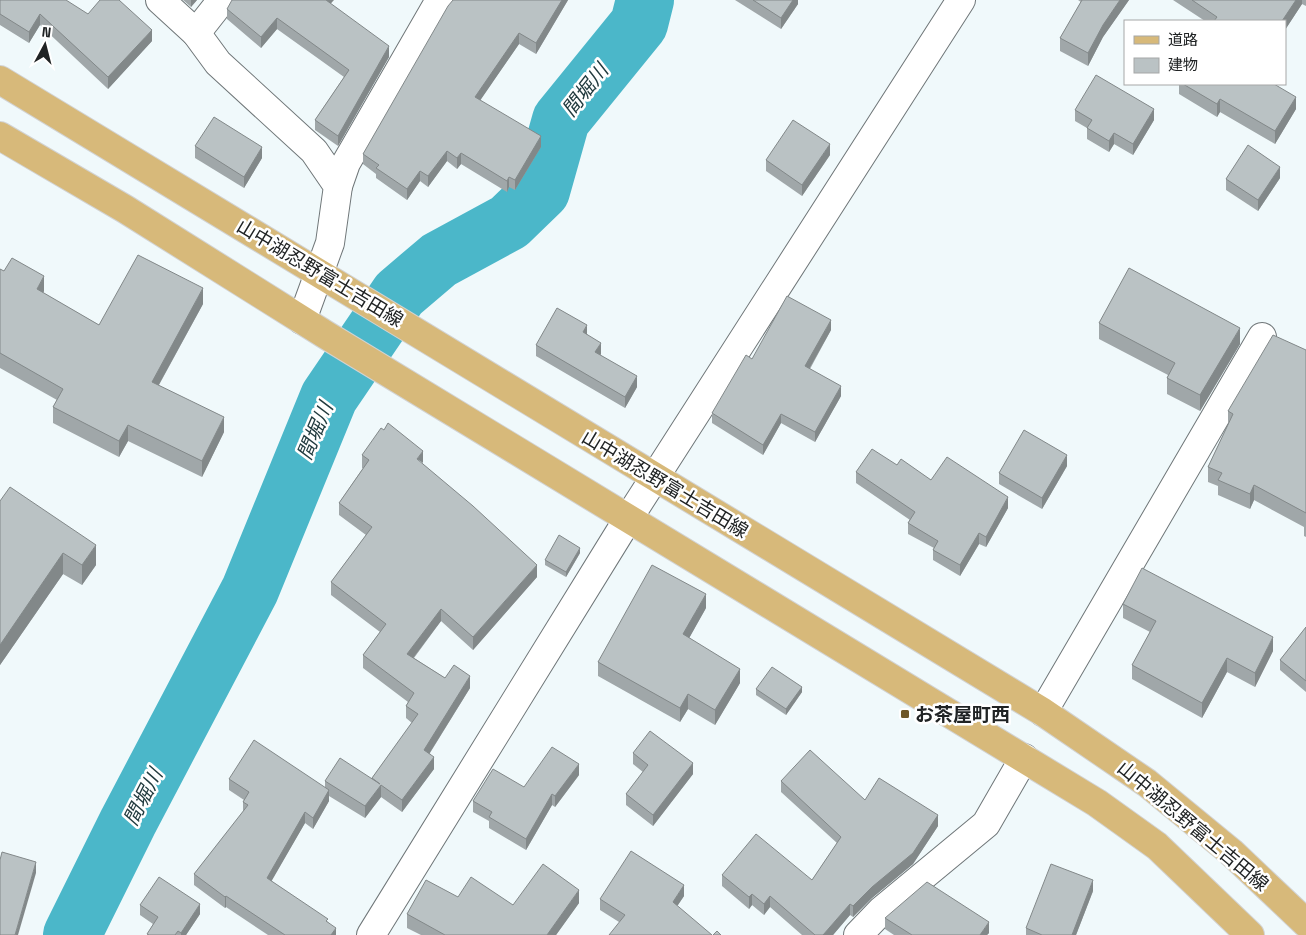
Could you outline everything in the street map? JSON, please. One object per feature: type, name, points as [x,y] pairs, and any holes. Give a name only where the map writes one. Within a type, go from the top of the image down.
[{"type":"main road","name":"山中湖忍野富士吉田線","points":[[0,80],[319,271],[654,478],[1043,712],[1147,784],[1230,852],[1306,923]]},
{"type":"main road","name":"山中湖忍野富士吉田線","points":[[0,136],[124,209],[326,335],[1097,803],[1157,846],[1250,935]]},
{"type":"street","points":[[160,0],[196,32],[218,63],[314,151],[338,186]]},
{"type":"street","points":[[196,32],[222,0]]},
{"type":"street","points":[[302,320],[330,242],[338,186],[346,163],[440,0]]},
{"type":"street","points":[[371,935],[628,519],[961,0]]},
{"type":"street","points":[[1043,712],[1262,337]]},
{"type":"street","points":[[858,935],[882,910],[986,824],[1024,758]]},
{"type":"building","points":[[0,0],[66,0],[88,14],[100,0],[119,0],[152,30],[108,77],[40,14],[29,32],[0,14]]},
{"type":"building","points":[[232,0],[326,0],[389,46],[338,136],[315,120],[349,70],[277,18],[261,37],[227,9]]},
{"type":"building","points":[[453,0],[562,0],[536,43],[519,33],[475,97],[541,136],[515,180],[509,177],[507,181],[461,153],[457,158],[447,151],[428,176],[420,171],[407,189],[376,168],[379,165],[363,154]]},
{"type":"building","points":[[753,0],[793,0],[781,18]]},
{"type":"building","points":[[1082,0],[1120,0],[1103,25],[1088,53],[1060,38]]},
{"type":"building","points":[[1192,0],[1296,0],[1283,20],[1215,20],[1217,17]]},
{"type":"building","points":[[1096,75],[1154,109],[1133,144],[1114,133],[1109,141],[1087,128],[1092,120],[1075,110]]},
{"type":"building","points":[[1185,85],[1276,85],[1296,97],[1275,131],[1220,99],[1217,104]]},
{"type":"building","points":[[214,117],[262,147],[244,177],[195,146]]},
{"type":"building","points":[[793,120],[830,144],[802,185],[766,160]]},
{"type":"building","points":[[1248,145],[1280,167],[1258,200],[1226,179]]},
{"type":"building","points":[[138,255],[203,288],[152,382],[224,417],[202,461],[128,425],[119,441],[53,407],[63,389],[0,353],[0,269],[4,271],[12,258],[44,276],[37,289],[99,325]]},
{"type":"building","points":[[1129,268],[1240,328],[1200,395],[1167,378],[1175,363],[1099,323]]},
{"type":"building","points":[[787,296],[831,320],[805,366],[841,386],[815,432],[781,414],[763,445],[712,413],[746,355],[752,359]]},
{"type":"building","points":[[557,308],[587,325],[583,332],[601,343],[595,352],[637,376],[625,397],[536,345]]},
{"type":"building","points":[[1273,335],[1306,350],[1306,513],[1254,485],[1250,494],[1218,480],[1222,473],[1208,467],[1233,414],[1228,411]]},
{"type":"building","points":[[388,423],[423,451],[417,459],[473,506],[537,565],[473,637],[441,609],[407,654],[445,678],[454,665],[470,676],[424,750],[434,757],[402,800],[381,785],[365,806],[325,781],[340,758],[380,784],[372,778],[418,714],[406,706],[414,693],[363,655],[386,624],[331,582],[372,527],[339,503],[369,460],[362,455],[381,428],[384,430]]},
{"type":"building","points":[[1024,430],[1067,455],[1042,498],[999,473]]},
{"type":"building","points":[[872,449],[897,465],[901,459],[931,480],[947,457],[1008,497],[986,537],[979,533],[960,565],[933,550],[938,541],[908,523],[915,512],[856,472]]},
{"type":"building","points":[[10,487],[96,545],[82,565],[63,553],[0,645],[0,501]]},
{"type":"building","points":[[559,535],[580,548],[566,572],[545,560]]},
{"type":"building","points":[[652,565],[706,594],[683,634],[740,669],[715,710],[688,694],[680,708],[598,662]]},
{"type":"building","points":[[1142,568],[1273,637],[1255,673],[1227,658],[1202,703],[1132,665],[1156,621],[1123,604]]},
{"type":"building","points":[[1306,627],[1306,681],[1280,660]]},
{"type":"building","points":[[772,667],[802,687],[786,709],[756,689]]},
{"type":"building","points":[[650,731],[693,763],[653,815],[626,794],[648,765],[633,753]]},
{"type":"building","points":[[254,740],[329,790],[313,818],[305,812],[267,878],[328,919],[326,921],[336,928],[331,935],[285,935],[225,897],[194,874],[248,805],[243,802],[249,792],[229,779]]},
{"type":"building","points":[[552,747],[579,764],[555,796],[552,794],[526,839],[489,817],[492,812],[473,801],[493,769],[524,787]]},
{"type":"building","points":[[810,750],[865,800],[879,778],[938,815],[913,853],[872,887],[853,906],[850,904],[823,935],[815,935],[770,896],[764,904],[752,894],[749,897],[722,875],[756,834],[812,880],[841,837],[781,781]]},
{"type":"building","points":[[631,851],[684,885],[673,902],[712,935],[609,935],[625,915],[600,899]]},
{"type":"building","points":[[2,852],[36,862],[15,935],[0,935],[0,860]]},
{"type":"building","points":[[543,864],[579,890],[547,935],[445,935],[407,914],[426,880],[458,897],[471,877],[513,905]]},
{"type":"building","points":[[1051,864],[1093,880],[1072,935],[1042,935],[1026,928]]},
{"type":"building","points":[[159,877],[200,904],[181,933],[178,931],[175,935],[147,934],[158,917],[140,905]]},
{"type":"building","points":[[927,882],[989,922],[980,935],[912,935],[885,918]]},
{"type":"building","points":[[717,931],[721,935],[713,935]]},
{"type":"waterway","name":"間堀川","points":[[72,935],[128,822],[250,590],[329,397],[399,294],[439,260],[509,222],[541,191],[561,120],[639,24],[645,0]]},
{"type":"place","name":"お茶屋町西","points":[[905,714]]}]
